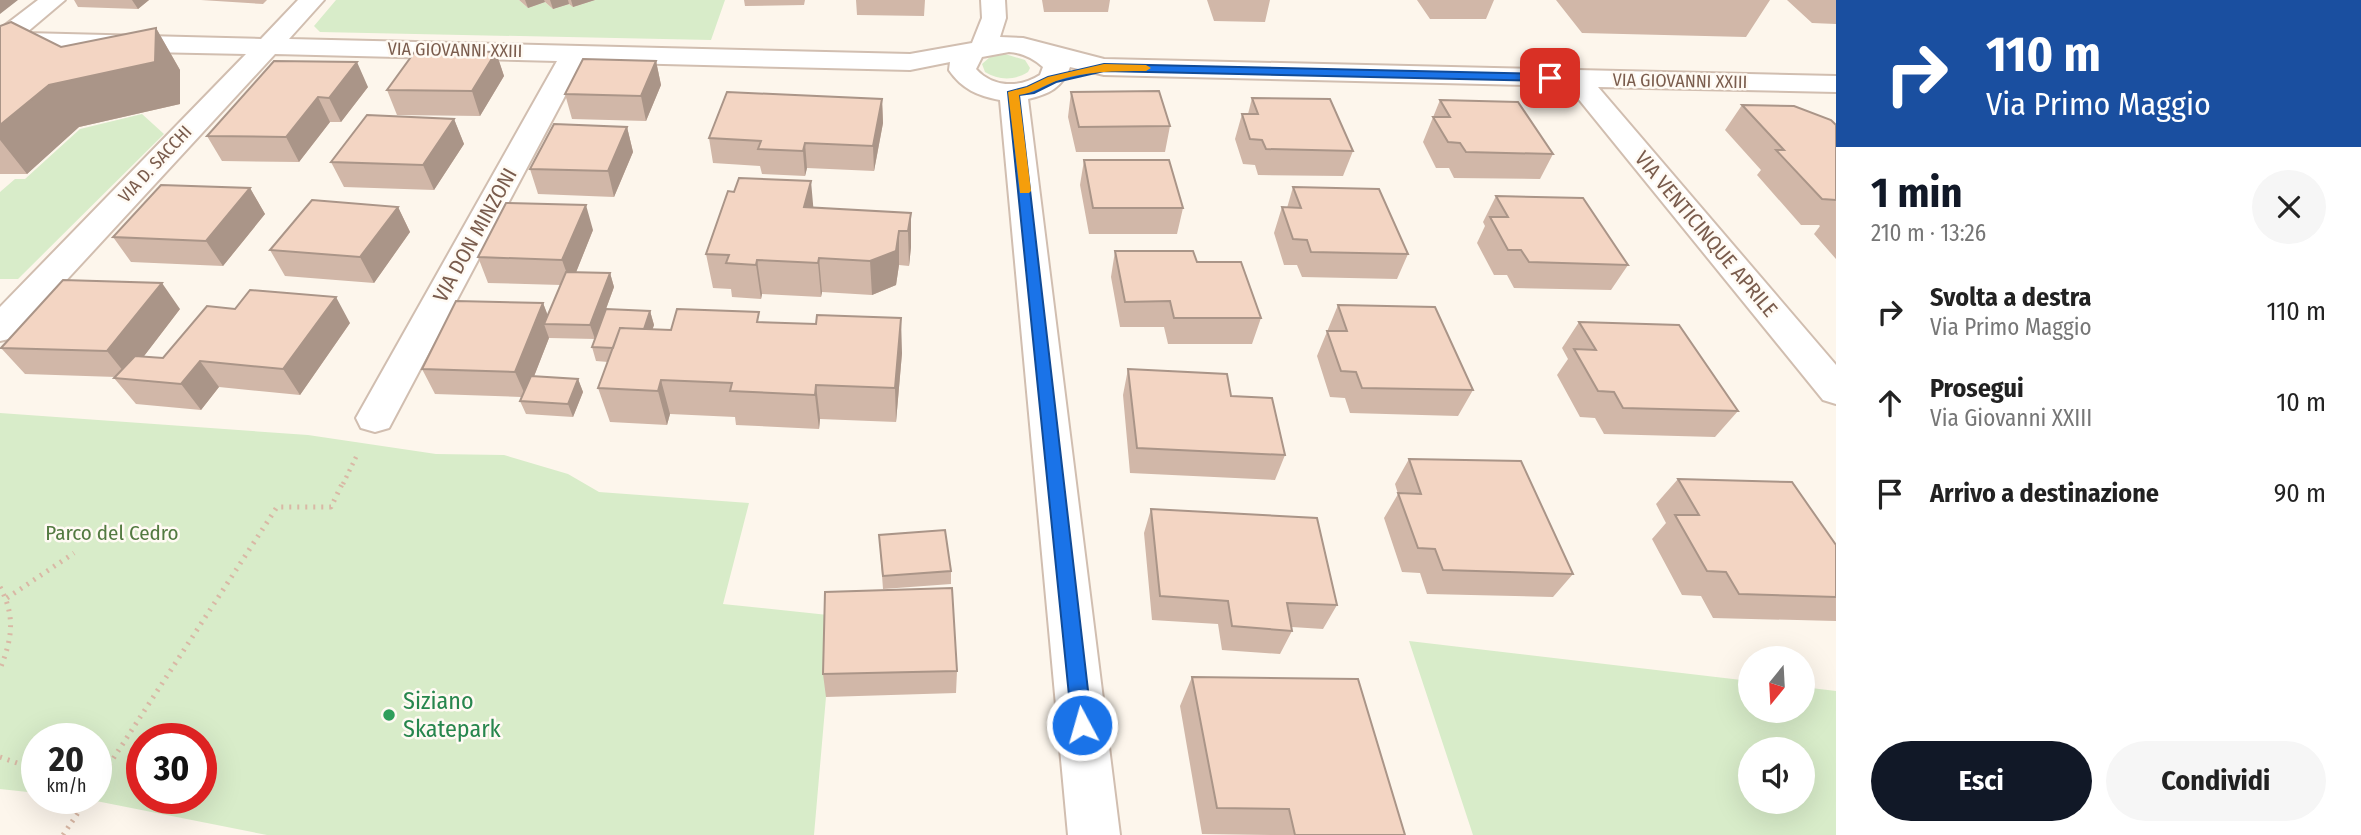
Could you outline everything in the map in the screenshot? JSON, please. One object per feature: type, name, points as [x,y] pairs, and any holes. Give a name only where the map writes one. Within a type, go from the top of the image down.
[{"type":"street","points":[[0,40],[53,0]]},
{"type":"street","name":"VIA D. SACCHI","points":[[0,329],[312,0]]},
{"type":"street","points":[[967,78],[962,65],[965,57],[979,49],[993,9],[1033,49],[1057,66],[1052,79]]},
{"type":"street","name":"VIA GIOVANNI XXIII","points":[[0,40],[910,62],[1001,44],[1104,67],[1836,84]]},
{"type":"street","name":"VIA DON MINZONI","points":[[375,418],[575,53]]},
{"type":"street","name":"VIA GIOVANNI XXIII","points":[[910,62],[967,78],[981,87],[1013,92],[1030,90],[1052,79],[1104,67]]},
{"type":"street","name":"VIA VENTICINQUE APRILE","points":[[1576,78],[1836,390]]},
{"type":"street","points":[[1013,92],[1094,835]]},
{"type":"path","points":[[112,760],[277,507],[331,507],[375,418]]},
{"type":"path","points":[[7,598],[74,553]]},
{"type":"path","points":[[0,587],[11,606],[14,634],[0,669]]},
{"type":"path","points":[[0,757],[21,764]]},
{"type":"path","points":[[63,835],[77,814]]},
{"type":"green space","points":[[336,0],[519,0],[528,8],[545,2],[553,9],[569,4],[573,7],[595,0],[725,0],[711,40],[320,32],[314,26]]},
{"type":"green space","points":[[1005,54],[1025,60],[1030,68],[1028,72],[1006,78],[985,72],[982,64],[990,57]]},
{"type":"green space","points":[[142,114],[164,134],[18,279],[0,279],[0,192],[15,179],[25,179],[80,129]]},
{"type":"green space","name":"Parco del Cedro","points":[[0,413],[308,435],[436,454],[504,455],[568,474],[599,492],[749,503],[723,604],[828,615],[826,697],[814,835],[267,835],[161,814],[217,814],[217,723],[126,723],[126,807],[112,804],[112,723],[21,723],[21,791],[0,789]]},
{"type":"green space","points":[[1409,641],[1738,680],[1738,723],[1815,723],[1815,688],[1836,691],[1836,835],[1473,835]]},
{"type":"building","points":[[11,22],[61,47],[156,28],[155,62],[49,85],[0,125],[0,26]]},
{"type":"building","points":[[416,50],[496,52],[472,91],[387,90]]},
{"type":"building","points":[[583,59],[656,61],[641,96],[565,94]]},
{"type":"building","points":[[274,61],[357,62],[329,98],[318,97],[286,137],[207,136]]},
{"type":"building","points":[[1159,91],[1170,126],[1079,127],[1071,92]]},
{"type":"building","points":[[727,92],[882,99],[873,146],[805,143],[803,151],[758,149],[761,141],[709,138]]},
{"type":"building","points":[[1252,98],[1330,99],[1353,151],[1266,149],[1262,140],[1250,139],[1242,114],[1258,114]]},
{"type":"building","points":[[1440,100],[1518,102],[1553,154],[1466,152],[1460,143],[1448,142],[1433,117],[1450,117]]},
{"type":"building","points":[[1742,105],[1794,106],[1831,120],[1836,125],[1836,200],[1822,199],[1776,150],[1784,150]]},
{"type":"building","points":[[367,115],[454,119],[423,165],[331,162]]},
{"type":"building","points":[[554,124],[627,127],[608,171],[530,169]]},
{"type":"building","points":[[1084,160],[1169,160],[1183,208],[1093,208]]},
{"type":"building","points":[[739,178],[811,181],[804,207],[911,213],[908,231],[899,231],[896,251],[870,261],[819,258],[818,263],[757,260],[756,265],[726,263],[729,255],[706,254],[728,191],[734,192]]},
{"type":"building","points":[[161,185],[250,188],[206,241],[113,237]]},
{"type":"building","points":[[1293,187],[1379,189],[1408,254],[1311,252],[1307,240],[1293,239],[1282,207],[1301,208]]},
{"type":"building","points":[[1496,196],[1583,198],[1628,265],[1529,262],[1521,250],[1508,250],[1490,217],[1508,217]]},
{"type":"building","points":[[312,200],[398,207],[360,257],[270,250]]},
{"type":"building","points":[[506,203],[586,205],[562,260],[478,257]]},
{"type":"building","points":[[1115,251],[1193,251],[1197,262],[1241,262],[1261,318],[1174,318],[1170,301],[1125,302]]},
{"type":"building","points":[[566,272],[610,273],[590,325],[544,324]]},
{"type":"building","points":[[63,280],[162,283],[107,351],[1,348]]},
{"type":"building","points":[[250,290],[336,297],[283,369],[200,361],[181,384],[114,378],[135,356],[163,358],[207,306],[235,309]]},
{"type":"building","points":[[456,301],[543,303],[515,372],[422,369]]},
{"type":"building","points":[[1338,305],[1435,307],[1473,390],[1362,388],[1356,372],[1341,371],[1327,331],[1347,331]]},
{"type":"building","points":[[606,309],[650,311],[644,329],[620,328],[613,348],[592,347]]},
{"type":"building","points":[[677,309],[759,312],[757,322],[816,324],[817,315],[901,318],[895,388],[816,385],[815,395],[730,391],[732,383],[661,380],[658,391],[598,388],[620,328],[671,330]]},
{"type":"building","points":[[1579,322],[1679,325],[1738,411],[1623,408],[1614,392],[1598,391],[1574,349],[1596,350]]},
{"type":"building","points":[[1128,369],[1227,374],[1231,396],[1272,398],[1285,455],[1137,448]]},
{"type":"building","points":[[531,376],[578,379],[568,404],[520,401]]},
{"type":"building","points":[[1409,459],[1521,461],[1573,574],[1443,570],[1435,549],[1418,548],[1398,493],[1421,494]]},
{"type":"building","points":[[1678,479],[1792,482],[1836,545],[1836,597],[1739,594],[1726,572],[1707,571],[1675,515],[1699,515]]},
{"type":"building","points":[[1151,509],[1317,518],[1337,605],[1287,603],[1292,631],[1232,626],[1228,601],[1160,596]]},
{"type":"building","points":[[945,530],[951,571],[883,576],[879,535]]},
{"type":"building","points":[[952,588],[957,671],[823,674],[825,592]]},
{"type":"building","points":[[1192,677],[1358,679],[1405,835],[1295,835],[1289,809],[1217,808]]},
{"type":"slow traffic","points":[[1024,191],[1013,92],[1030,90],[1052,79],[1104,67],[1146,68]]},
{"type":"place","name":"Siziano Skatepark","points":[[389,715]]},
{"type":"route","points":[[1082,725],[1013,92],[1030,90],[1052,79],[1104,67],[1550,78]]}]
